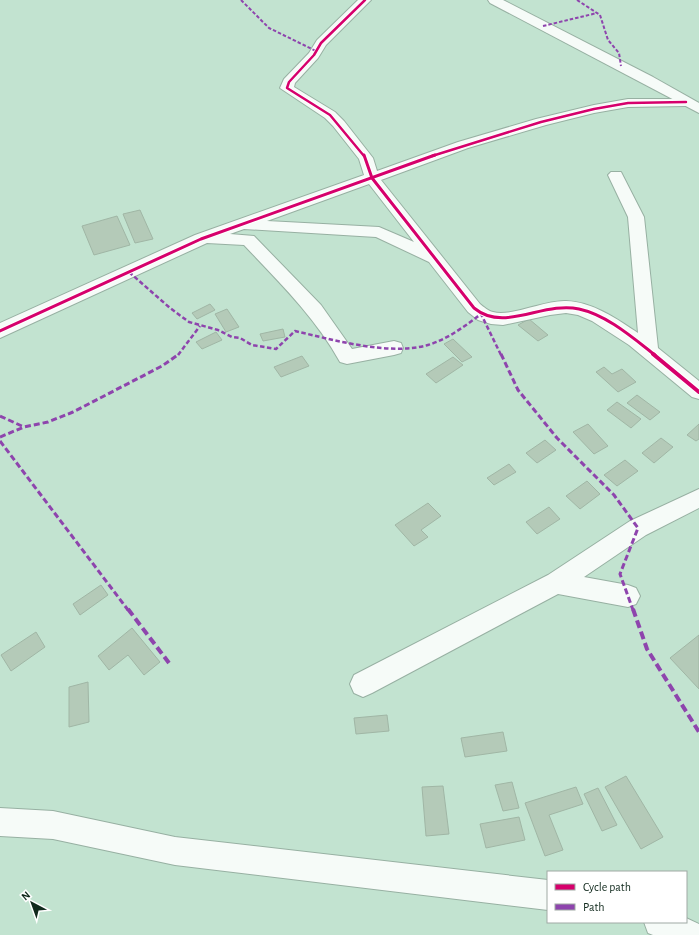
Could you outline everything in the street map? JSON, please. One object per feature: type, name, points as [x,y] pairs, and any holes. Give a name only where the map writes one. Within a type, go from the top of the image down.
[{"type":"main road","points":[[494,0],[648,80],[692,105]]},
{"type":"street","points":[[365,0],[326,36],[307,65],[287,85],[287,88],[330,115],[339,124],[366,158],[372,178],[438,260],[468,301],[485,317],[503,319],[565,307],[577,308],[598,316],[649,351],[699,392]]},
{"type":"street","points":[[628,103],[641,93],[648,80]]},
{"type":"street","points":[[0,331],[201,239],[464,145],[542,122],[628,103],[692,105]]},
{"type":"street","points":[[616,175],[636,217],[649,351]]},
{"type":"street","points":[[239,225],[379,232],[438,260]]},
{"type":"street","points":[[201,239],[248,240],[309,303],[338,339],[348,357],[394,348]]},
{"type":"street","points":[[364,684],[556,583],[638,528],[699,498]]},
{"type":"street","points":[[556,583],[628,596]]},
{"type":"street","points":[[0,822],[53,825],[175,851],[547,895]]},
{"type":"street","points":[[661,923],[689,935]]},
{"type":"building","points":[[140,210],[153,239],[135,243],[123,214]]},
{"type":"building","points":[[117,216],[130,245],[94,255],[82,226]]},
{"type":"building","points":[[210,304],[215,310],[197,319],[192,313]]},
{"type":"building","points":[[227,309],[239,327],[226,332],[215,314]]},
{"type":"building","points":[[529,319],[548,335],[538,341],[518,325]]},
{"type":"building","points":[[283,329],[285,337],[263,341],[260,334]]},
{"type":"building","points":[[216,332],[222,340],[202,349],[196,342]]},
{"type":"building","points":[[453,339],[472,357],[462,362],[444,344]]},
{"type":"building","points":[[302,356],[309,366],[281,377],[274,367]]},
{"type":"building","points":[[453,357],[463,365],[436,383],[426,374]]},
{"type":"building","points":[[604,367],[612,374],[622,369],[636,382],[618,392],[596,372]]},
{"type":"building","points":[[637,395],[660,412],[650,420],[627,403]]},
{"type":"building","points":[[617,402],[641,419],[631,428],[607,410]]},
{"type":"building","points":[[588,424],[608,446],[594,454],[573,432]]},
{"type":"building","points":[[699,424],[699,439],[696,441],[687,435]]},
{"type":"building","points":[[661,438],[673,447],[654,463],[642,453]]},
{"type":"building","points":[[545,440],[556,450],[537,463],[526,453]]},
{"type":"building","points":[[625,460],[638,471],[617,486],[604,475]]},
{"type":"building","points":[[509,464],[516,472],[494,485],[487,478]]},
{"type":"building","points":[[587,481],[600,494],[580,509],[566,496]]},
{"type":"building","points":[[428,503],[441,516],[421,530],[428,537],[414,546],[395,525]]},
{"type":"building","points":[[549,507],[560,519],[537,534],[526,522]]},
{"type":"building","points":[[101,585],[108,595],[80,615],[73,604]]},
{"type":"building","points":[[132,628],[160,662],[144,675],[128,655],[109,670],[98,656]]},
{"type":"building","points":[[36,632],[45,647],[11,671],[1,655]]},
{"type":"building","points":[[699,635],[699,689],[670,658]]},
{"type":"building","points":[[88,682],[89,722],[69,727],[69,687]]},
{"type":"building","points":[[387,715],[389,731],[356,734],[354,718]]},
{"type":"building","points":[[503,732],[507,751],[465,757],[461,738]]},
{"type":"building","points":[[626,776],[663,837],[641,849],[605,787]]},
{"type":"building","points":[[512,782],[519,808],[503,811],[495,785]]},
{"type":"building","points":[[443,786],[449,834],[426,836],[422,787]]},
{"type":"building","points":[[576,787],[583,804],[549,815],[563,850],[545,856],[525,803]]},
{"type":"building","points":[[598,788],[617,825],[602,831],[584,794]]},
{"type":"building","points":[[519,817],[525,840],[486,848],[480,824]]},
{"type":"marked path","points":[[241,0],[269,28],[316,51]]},
{"type":"marked path","points":[[577,0],[600,15],[608,40],[619,53],[621,66]]},
{"type":"marked path","points":[[543,26],[565,22],[597,13]]},
{"type":"marked path","points":[[129,272],[170,308],[189,322],[218,330],[232,337],[240,338],[252,345],[276,349],[295,331],[381,347],[415,348],[428,345],[456,332],[481,314],[518,390],[557,438],[614,495],[638,528],[620,574],[647,649],[699,732]]},
{"type":"marked path","points":[[0,437],[24,427],[48,422],[73,412],[162,366],[181,353],[200,326]]},
{"type":"marked path","points":[[0,416],[24,427]]},
{"type":"marked path","points":[[0,441],[169,663]]},
{"type":"cycle path","points":[[365,0],[321,43],[314,55],[289,82],[287,88],[330,115],[339,124],[366,158],[372,178],[474,308],[481,314],[494,319],[503,319],[558,307],[581,309],[617,327],[636,340],[699,392]]},
{"type":"cycle path","points":[[0,331],[201,239],[463,145],[541,122],[594,109],[628,103],[686,102]]}]
